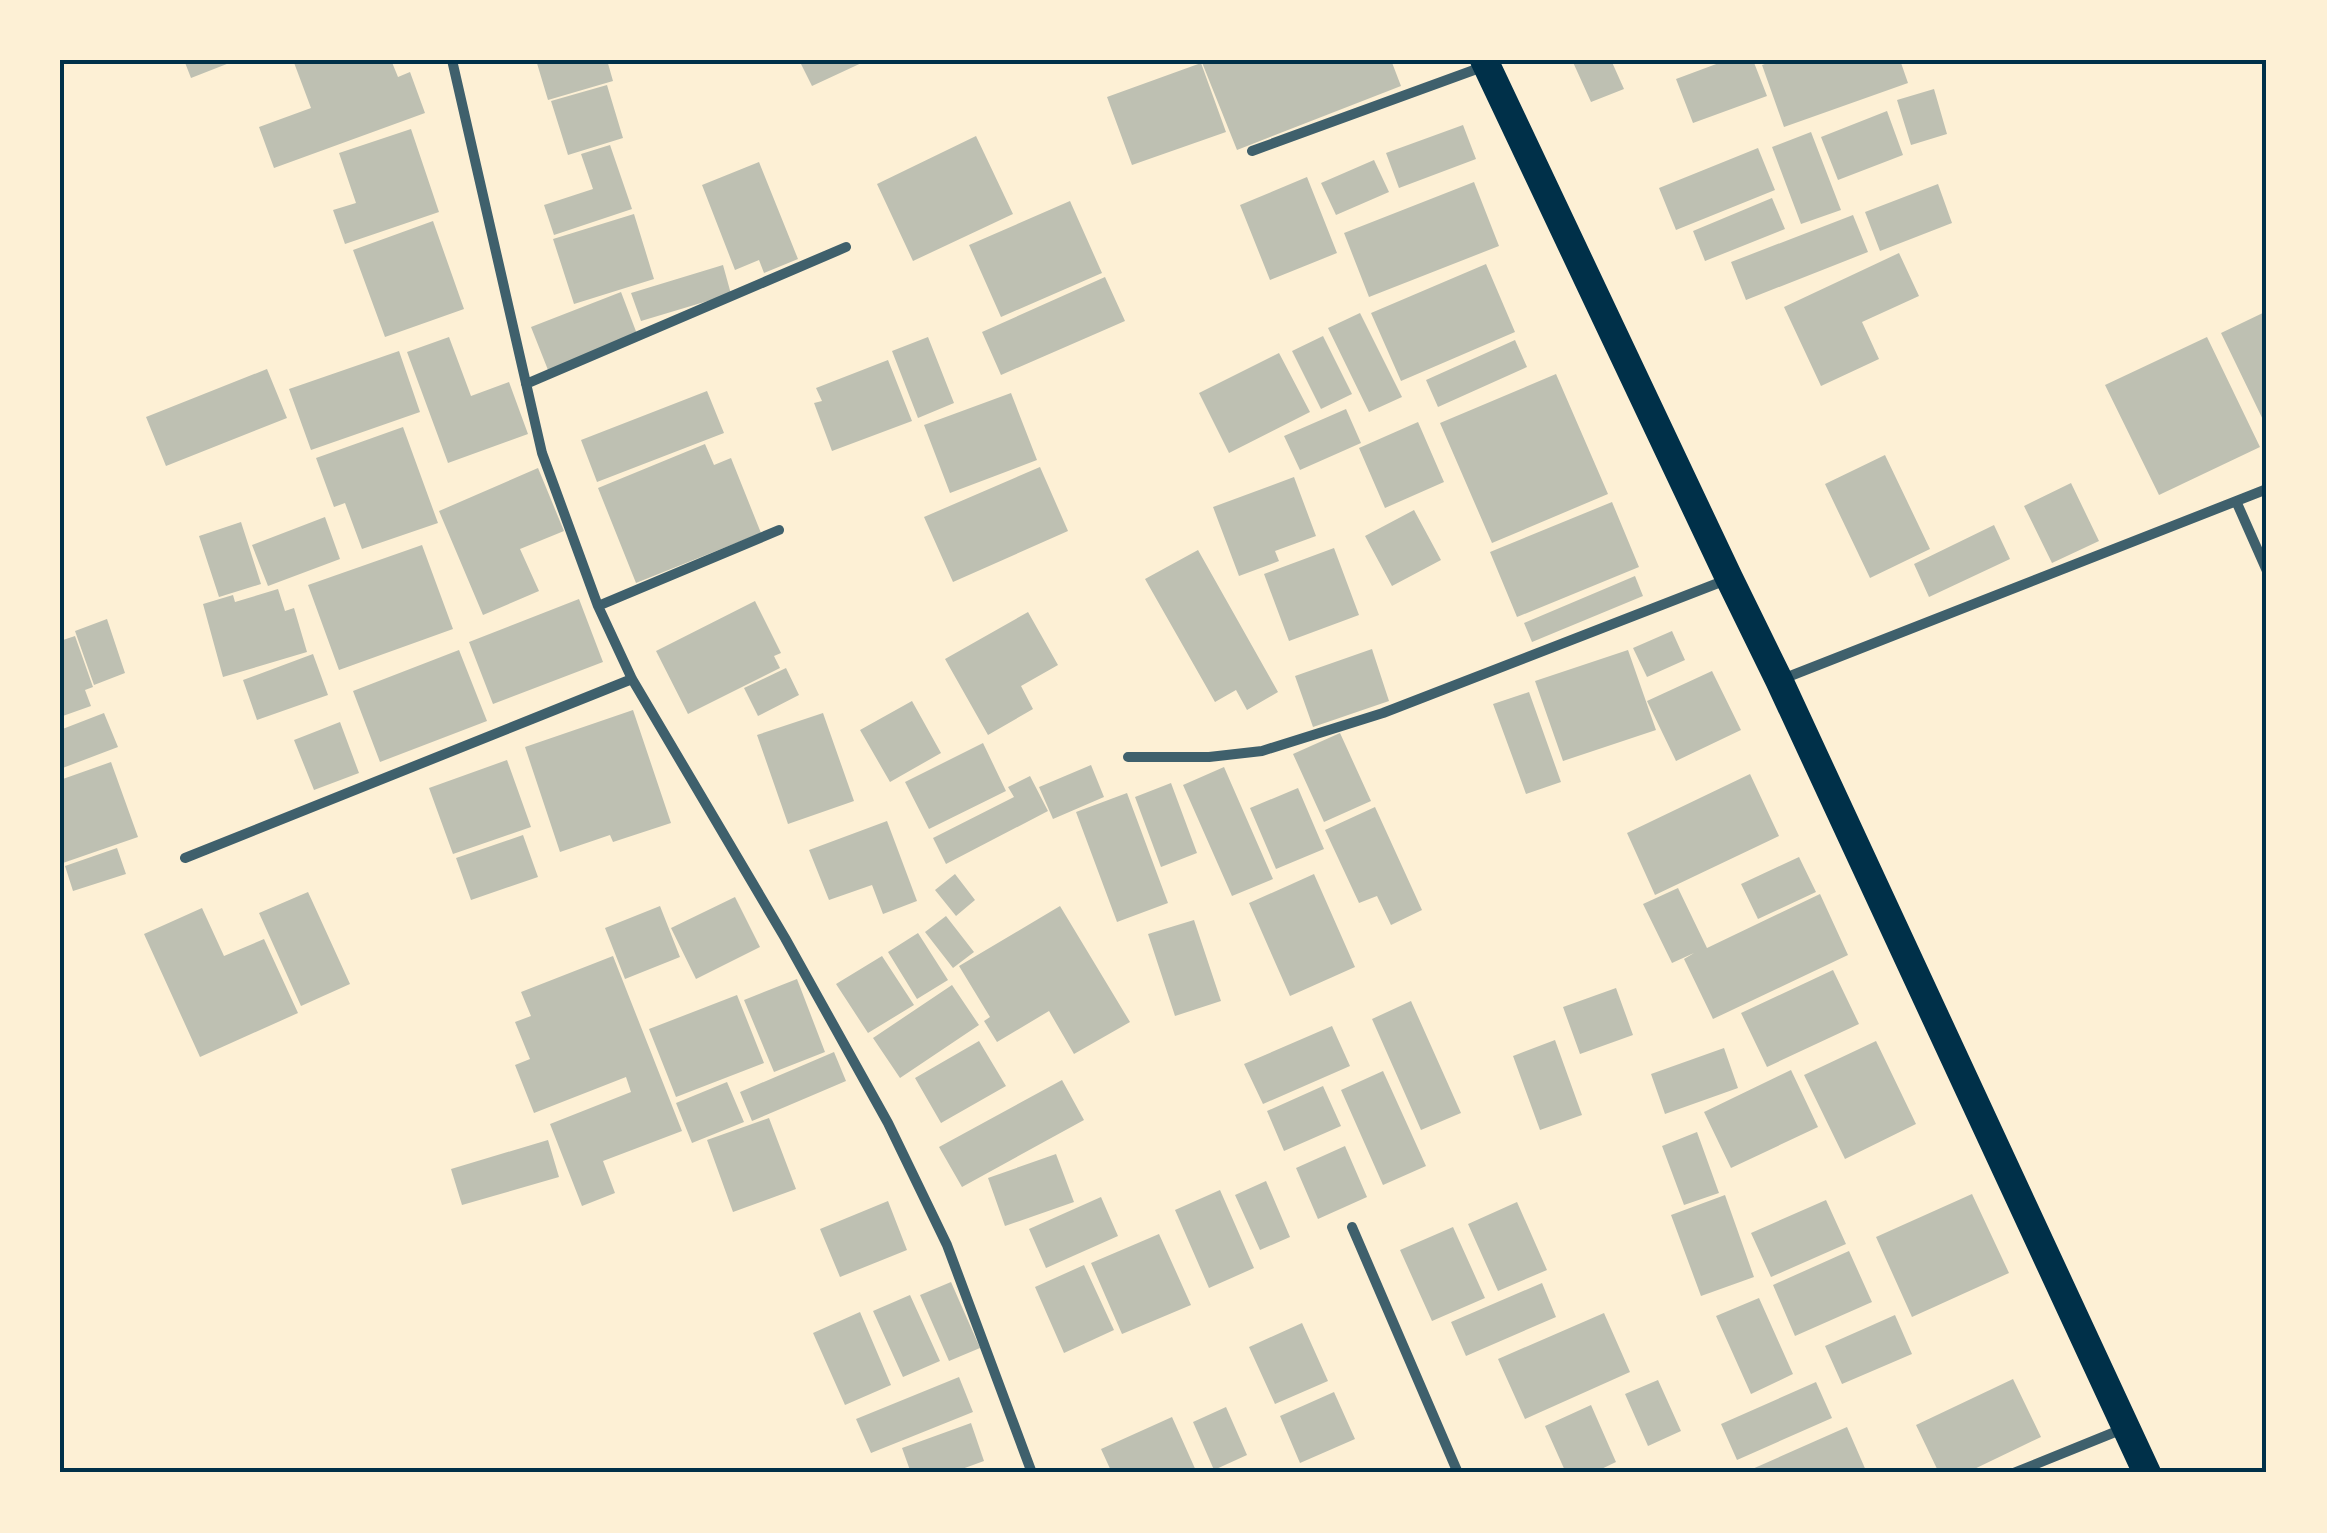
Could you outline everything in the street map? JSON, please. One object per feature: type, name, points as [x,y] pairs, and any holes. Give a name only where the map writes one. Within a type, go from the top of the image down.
[{"type":"highway","points":[[1485,63],[1779,680],[2147,1473]]},
{"type":"street","points":[[452,60],[542,453],[598,606],[632,679],[888,1123],[947,1245],[1032,1473]]},
{"type":"street","points":[[1252,151],[1485,63]]},
{"type":"street","points":[[526,384],[846,248]]},
{"type":"street","points":[[1779,680],[2267,490]]},
{"type":"street","points":[[2236,501],[2267,571]]},
{"type":"street","points":[[598,606],[779,530]]},
{"type":"street","points":[[1128,757],[1209,757],[1262,751],[1383,713],[1728,578]]},
{"type":"street","points":[[185,858],[632,679]]},
{"type":"street","points":[[1352,1227],[1458,1473]]},
{"type":"street","points":[[2014,1473],[2125,1428]]},
{"type":"building","points":[[184,60],[237,60],[191,78]]},
{"type":"building","points":[[293,60],[391,60],[398,77],[410,72],[425,113],[274,168],[259,127],[311,108]]},
{"type":"building","points":[[536,60],[607,60],[613,81],[548,100]]},
{"type":"building","points":[[799,60],[868,60],[812,86]]},
{"type":"building","points":[[1201,60],[1391,60],[1401,86],[1237,150]]},
{"type":"building","points":[[1572,60],[1611,60],[1624,89],[1591,102]]},
{"type":"building","points":[[1727,60],[1753,60],[1767,96],[1693,123],[1676,79]]},
{"type":"building","points":[[1776,60],[1900,60],[1908,83],[1784,127],[1762,65]]},
{"type":"building","points":[[1201,63],[1226,132],[1132,165],[1107,97]]},
{"type":"building","points":[[607,85],[623,138],[568,155],[551,101]]},
{"type":"building","points":[[1934,89],[1947,134],[1911,145],[1897,100]]},
{"type":"building","points":[[1887,111],[1903,155],[1838,180],[1821,137]]},
{"type":"building","points":[[1463,125],[1476,159],[1399,188],[1386,153]]},
{"type":"building","points":[[411,129],[439,212],[345,244],[333,210],[356,203],[339,153]]},
{"type":"building","points":[[1811,132],[1841,210],[1801,224],[1772,147]]},
{"type":"building","points":[[976,136],[1013,214],[913,261],[877,184]]},
{"type":"building","points":[[610,145],[632,209],[554,235],[544,205],[593,189],[581,154]]},
{"type":"building","points":[[1758,148],[1775,190],[1676,230],[1659,188]]},
{"type":"building","points":[[1374,160],[1389,192],[1336,215],[1321,183]]},
{"type":"building","points":[[759,162],[798,259],[764,273],[759,260],[735,270],[702,185]]},
{"type":"building","points":[[1307,177],[1337,253],[1270,280],[1240,205]]},
{"type":"building","points":[[1474,182],[1499,246],[1369,297],[1344,233]]},
{"type":"building","points":[[1938,184],[1952,223],[1880,251],[1865,212]]},
{"type":"building","points":[[1772,198],[1785,229],[1705,261],[1693,231]]},
{"type":"building","points":[[1070,201],[1102,273],[1001,317],[969,245]]},
{"type":"building","points":[[634,214],[654,279],[574,304],[553,239]]},
{"type":"building","points":[[1853,215],[1868,252],[1746,300],[1731,262]]},
{"type":"building","points":[[433,221],[464,309],[385,337],[353,250]]},
{"type":"building","points":[[1899,253],[1919,296],[1862,322],[1879,359],[1821,386],[1784,307]]},
{"type":"building","points":[[1486,264],[1515,332],[1401,381],[1371,313]]},
{"type":"building","points":[[723,265],[731,294],[641,321],[631,293]]},
{"type":"building","points":[[1105,277],[1125,321],[1001,375],[982,332]]},
{"type":"building","points":[[621,292],[637,334],[548,370],[531,327]]},
{"type":"building","points":[[2267,311],[2267,428],[2221,333]]},
{"type":"building","points":[[1360,313],[1402,397],[1369,412],[1328,328]]},
{"type":"building","points":[[1323,336],[1352,394],[1321,409],[1292,351]]},
{"type":"building","points":[[449,337],[471,396],[509,382],[528,434],[448,463],[407,352]]},
{"type":"building","points":[[928,337],[954,403],[918,418],[892,351]]},
{"type":"building","points":[[2207,337],[2260,447],[2159,495],[2105,385]]},
{"type":"building","points":[[1515,340],[1527,367],[1438,407],[1426,380]]},
{"type":"building","points":[[399,351],[420,412],[311,450],[289,389]]},
{"type":"building","points":[[1279,353],[1310,412],[1229,453],[1199,393]]},
{"type":"building","points":[[888,360],[912,421],[832,451],[814,403],[822,401],[816,388]]},
{"type":"building","points":[[267,369],[287,418],[166,466],[146,417]]},
{"type":"building","points":[[1556,374],[1608,494],[1492,543],[1440,423]]},
{"type":"building","points":[[707,391],[724,433],[597,482],[581,440]]},
{"type":"building","points":[[1011,393],[1037,460],[950,493],[924,425]]},
{"type":"building","points":[[1346,409],[1361,443],[1300,470],[1284,436]]},
{"type":"building","points":[[1418,422],[1444,482],[1385,508],[1359,448]]},
{"type":"building","points":[[403,427],[438,523],[362,549],[345,503],[334,507],[316,458]]},
{"type":"building","points":[[705,444],[714,465],[731,458],[761,533],[636,583],[598,488]]},
{"type":"building","points":[[1885,455],[1930,549],[1870,578],[1825,484]]},
{"type":"building","points":[[1040,467],[1068,531],[953,582],[924,517]]},
{"type":"building","points":[[538,468],[564,531],[520,549],[539,591],[483,615],[439,511]]},
{"type":"building","points":[[1294,477],[1316,536],[1275,551],[1279,561],[1239,576],[1213,507]]},
{"type":"building","points":[[2071,483],[2099,541],[2052,563],[2024,506]]},
{"type":"building","points":[[1612,502],[1639,567],[1517,617],[1490,552]]},
{"type":"building","points":[[1414,510],[1441,560],[1392,586],[1365,536]]},
{"type":"building","points":[[325,517],[340,559],[268,586],[252,545]]},
{"type":"building","points":[[241,522],[261,584],[219,597],[199,536]]},
{"type":"building","points":[[1994,525],[2010,559],[1929,597],[1914,564]]},
{"type":"building","points":[[422,545],[453,629],[339,670],[308,585]]},
{"type":"building","points":[[1334,548],[1359,615],[1289,641],[1264,574]]},
{"type":"building","points":[[1198,550],[1278,692],[1247,710],[1236,690],[1215,702],[1145,579]]},
{"type":"building","points":[[1635,576],[1643,596],[1532,642],[1524,623]]},
{"type":"building","points":[[278,589],[285,611],[294,608],[307,652],[223,677],[203,604],[233,595],[235,602]]},
{"type":"building","points":[[579,599],[603,662],[493,704],[469,642]]},
{"type":"building","points":[[755,601],[781,653],[774,656],[780,668],[688,714],[656,651]]},
{"type":"building","points":[[1028,612],[1058,665],[1021,686],[1033,709],[988,735],[945,659]]},
{"type":"building","points":[[107,619],[125,673],[94,685],[75,631]]},
{"type":"building","points":[[1672,631],[1685,660],[1647,677],[1633,648]]},
{"type":"building","points":[[75,636],[93,687],[85,690],[91,706],[60,717],[60,641]]},
{"type":"building","points":[[1372,649],[1389,701],[1313,727],[1295,676]]},
{"type":"building","points":[[459,650],[487,721],[380,762],[353,691]]},
{"type":"building","points":[[1628,650],[1656,730],[1563,761],[1535,681]]},
{"type":"building","points":[[313,654],[328,695],[257,720],[243,680]]},
{"type":"building","points":[[786,668],[799,695],[758,716],[744,688]]},
{"type":"building","points":[[1712,671],[1741,730],[1676,761],[1647,701]]},
{"type":"building","points":[[1529,692],[1561,782],[1526,794],[1493,704]]},
{"type":"building","points":[[912,701],[941,753],[890,782],[860,730]]},
{"type":"building","points":[[633,710],[671,823],[613,842],[610,835],[560,852],[525,747]]},
{"type":"building","points":[[104,713],[118,747],[60,769],[60,730]]},
{"type":"building","points":[[823,713],[854,801],[788,824],[757,735]]},
{"type":"building","points":[[340,722],[359,773],[314,790],[294,740]]},
{"type":"building","points":[[1340,733],[1371,801],[1324,822],[1293,754]]},
{"type":"building","points":[[983,743],[1006,791],[929,829],[905,782]]},
{"type":"building","points":[[507,760],[531,827],[453,854],[429,788]]},
{"type":"building","points":[[111,762],[138,837],[60,864],[60,780]]},
{"type":"building","points":[[1091,765],[1104,797],[1053,819],[1039,787]]},
{"type":"building","points":[[1224,767],[1273,879],[1232,896],[1183,785]]},
{"type":"building","points":[[1750,774],[1779,836],[1655,895],[1627,833]]},
{"type":"building","points":[[1030,776],[1048,811],[946,864],[933,838],[1014,797],[1008,787]]},
{"type":"building","points":[[1171,783],[1197,853],[1161,867],[1135,797]]},
{"type":"building","points":[[1298,788],[1324,849],[1276,869],[1250,808]]},
{"type":"building","points":[[1127,793],[1168,903],[1117,922],[1076,812]]},
{"type":"building","points":[[1375,807],[1422,910],[1391,925],[1377,896],[1359,903],[1325,830]]},
{"type":"building","points":[[887,821],[917,901],[883,914],[872,885],[829,900],[809,850]]},
{"type":"building","points":[[523,835],[538,877],[471,900],[456,858]]},
{"type":"building","points":[[117,848],[126,874],[73,891],[65,866]]},
{"type":"building","points":[[1799,857],[1816,892],[1758,919],[1741,884]]},
{"type":"building","points":[[955,874],[975,900],[956,916],[935,890]]},
{"type":"building","points":[[1314,874],[1355,967],[1290,996],[1249,903]]},
{"type":"building","points":[[1678,888],[1707,948],[1820,894],[1848,955],[1713,1019],[1684,959],[1694,953],[1672,963],[1643,904]]},
{"type":"building","points":[[308,892],[350,984],[301,1006],[259,913]]},
{"type":"building","points":[[735,897],[760,947],[696,979],[671,928]]},
{"type":"building","points":[[660,906],[680,957],[625,979],[605,928]]},
{"type":"building","points":[[1060,906],[1130,1022],[1074,1054],[1049,1011],[997,1042],[984,1021],[990,1017],[959,966]]},
{"type":"building","points":[[202,908],[224,956],[264,939],[298,1013],[200,1057],[144,934]]},
{"type":"building","points":[[946,916],[974,952],[953,968],[925,932]]},
{"type":"building","points":[[1194,920],[1221,1001],[1175,1016],[1148,934]]},
{"type":"building","points":[[918,933],[948,980],[917,999],[888,952]]},
{"type":"building","points":[[613,956],[682,1131],[603,1161],[615,1193],[582,1206],[550,1124],[631,1092],[626,1077],[534,1113],[515,1065],[530,1059],[515,1022],[531,1016],[521,992]]},
{"type":"building","points":[[882,956],[914,1005],[868,1033],[836,984]]},
{"type":"building","points":[[1833,970],[1859,1024],[1767,1067],[1741,1013]]},
{"type":"building","points":[[797,979],[825,1052],[774,1072],[744,1000]]},
{"type":"building","points":[[952,985],[979,1025],[900,1078],[873,1038]]},
{"type":"building","points":[[1616,988],[1633,1035],[1580,1054],[1563,1007]]},
{"type":"building","points":[[737,995],[764,1063],[676,1097],[649,1029]]},
{"type":"building","points":[[1411,1001],[1461,1113],[1421,1130],[1372,1019]]},
{"type":"building","points":[[1332,1026],[1350,1066],[1263,1104],[1244,1064]]},
{"type":"building","points":[[1555,1040],[1582,1115],[1540,1130],[1513,1056]]},
{"type":"building","points":[[979,1041],[1006,1086],[941,1123],[915,1078]]},
{"type":"building","points":[[1876,1041],[1916,1124],[1845,1159],[1804,1075]]},
{"type":"building","points":[[1724,1048],[1738,1088],[1665,1114],[1651,1074]]},
{"type":"building","points":[[834,1052],[846,1081],[752,1121],[740,1092]]},
{"type":"building","points":[[1791,1070],[1818,1127],[1731,1168],[1704,1112]]},
{"type":"building","points":[[1383,1071],[1426,1166],[1383,1185],[1341,1090]]},
{"type":"building","points":[[1062,1080],[1084,1120],[962,1187],[939,1147]]},
{"type":"building","points":[[727,1082],[744,1122],[692,1143],[676,1103]]},
{"type":"building","points":[[1323,1086],[1341,1126],[1284,1151],[1267,1111]]},
{"type":"building","points":[[769,1118],[796,1189],[733,1212],[707,1140]]},
{"type":"building","points":[[1697,1132],[1719,1193],[1684,1205],[1662,1146]]},
{"type":"building","points":[[548,1140],[559,1177],[462,1205],[451,1169]]},
{"type":"building","points":[[1345,1146],[1367,1197],[1318,1219],[1296,1168]]},
{"type":"building","points":[[1056,1154],[1074,1202],[1005,1226],[988,1178]]},
{"type":"building","points":[[1266,1181],[1290,1237],[1260,1250],[1235,1195]]},
{"type":"building","points":[[1220,1190],[1254,1268],[1209,1288],[1175,1210]]},
{"type":"building","points":[[1972,1194],[2009,1273],[1912,1317],[1876,1237]]},
{"type":"building","points":[[1725,1195],[1754,1277],[1701,1296],[1671,1215]]},
{"type":"building","points":[[1101,1197],[1118,1236],[1046,1268],[1029,1229]]},
{"type":"building","points":[[1826,1200],[1846,1244],[1771,1277],[1751,1233]]},
{"type":"building","points":[[888,1201],[907,1250],[840,1277],[820,1229]]},
{"type":"building","points":[[1517,1202],[1547,1270],[1498,1291],[1468,1224]]},
{"type":"building","points":[[1453,1227],[1485,1298],[1432,1321],[1400,1250]]},
{"type":"building","points":[[1159,1234],[1191,1305],[1122,1334],[1091,1263]]},
{"type":"building","points":[[1849,1251],[1872,1302],[1795,1336],[1773,1285]]},
{"type":"building","points":[[1084,1265],[1114,1330],[1064,1353],[1035,1287]]},
{"type":"building","points":[[951,1282],[980,1348],[949,1361],[920,1295]]},
{"type":"building","points":[[1542,1283],[1556,1317],[1466,1356],[1451,1322]]},
{"type":"building","points":[[910,1295],[940,1361],[903,1377],[873,1311]]},
{"type":"building","points":[[1759,1298],[1793,1374],[1751,1394],[1716,1316]]},
{"type":"building","points":[[860,1312],[891,1385],[845,1405],[813,1333]]},
{"type":"building","points":[[1604,1313],[1630,1372],[1525,1419],[1498,1359]]},
{"type":"building","points":[[1895,1315],[1912,1354],[1842,1384],[1825,1346]]},
{"type":"building","points":[[1302,1323],[1328,1381],[1275,1404],[1249,1347]]},
{"type":"building","points":[[959,1377],[973,1412],[871,1453],[856,1419]]},
{"type":"building","points":[[2013,1379],[2041,1437],[1966,1473],[1939,1473],[1916,1425]]},
{"type":"building","points":[[1658,1380],[1681,1431],[1648,1446],[1625,1394]]},
{"type":"building","points":[[1816,1382],[1832,1418],[1737,1460],[1721,1424]]},
{"type":"building","points":[[1334,1392],[1355,1439],[1300,1463],[1280,1416]]},
{"type":"building","points":[[1591,1405],[1616,1462],[1593,1473],[1566,1473],[1545,1426]]},
{"type":"building","points":[[1226,1407],[1247,1455],[1214,1470],[1193,1422]]},
{"type":"building","points":[[1172,1417],[1197,1473],[1112,1473],[1101,1449]]},
{"type":"building","points":[[971,1423],[984,1461],[951,1473],[911,1473],[902,1448]]},
{"type":"building","points":[[1847,1427],[1867,1473],[1751,1473],[1750,1470]]}]
